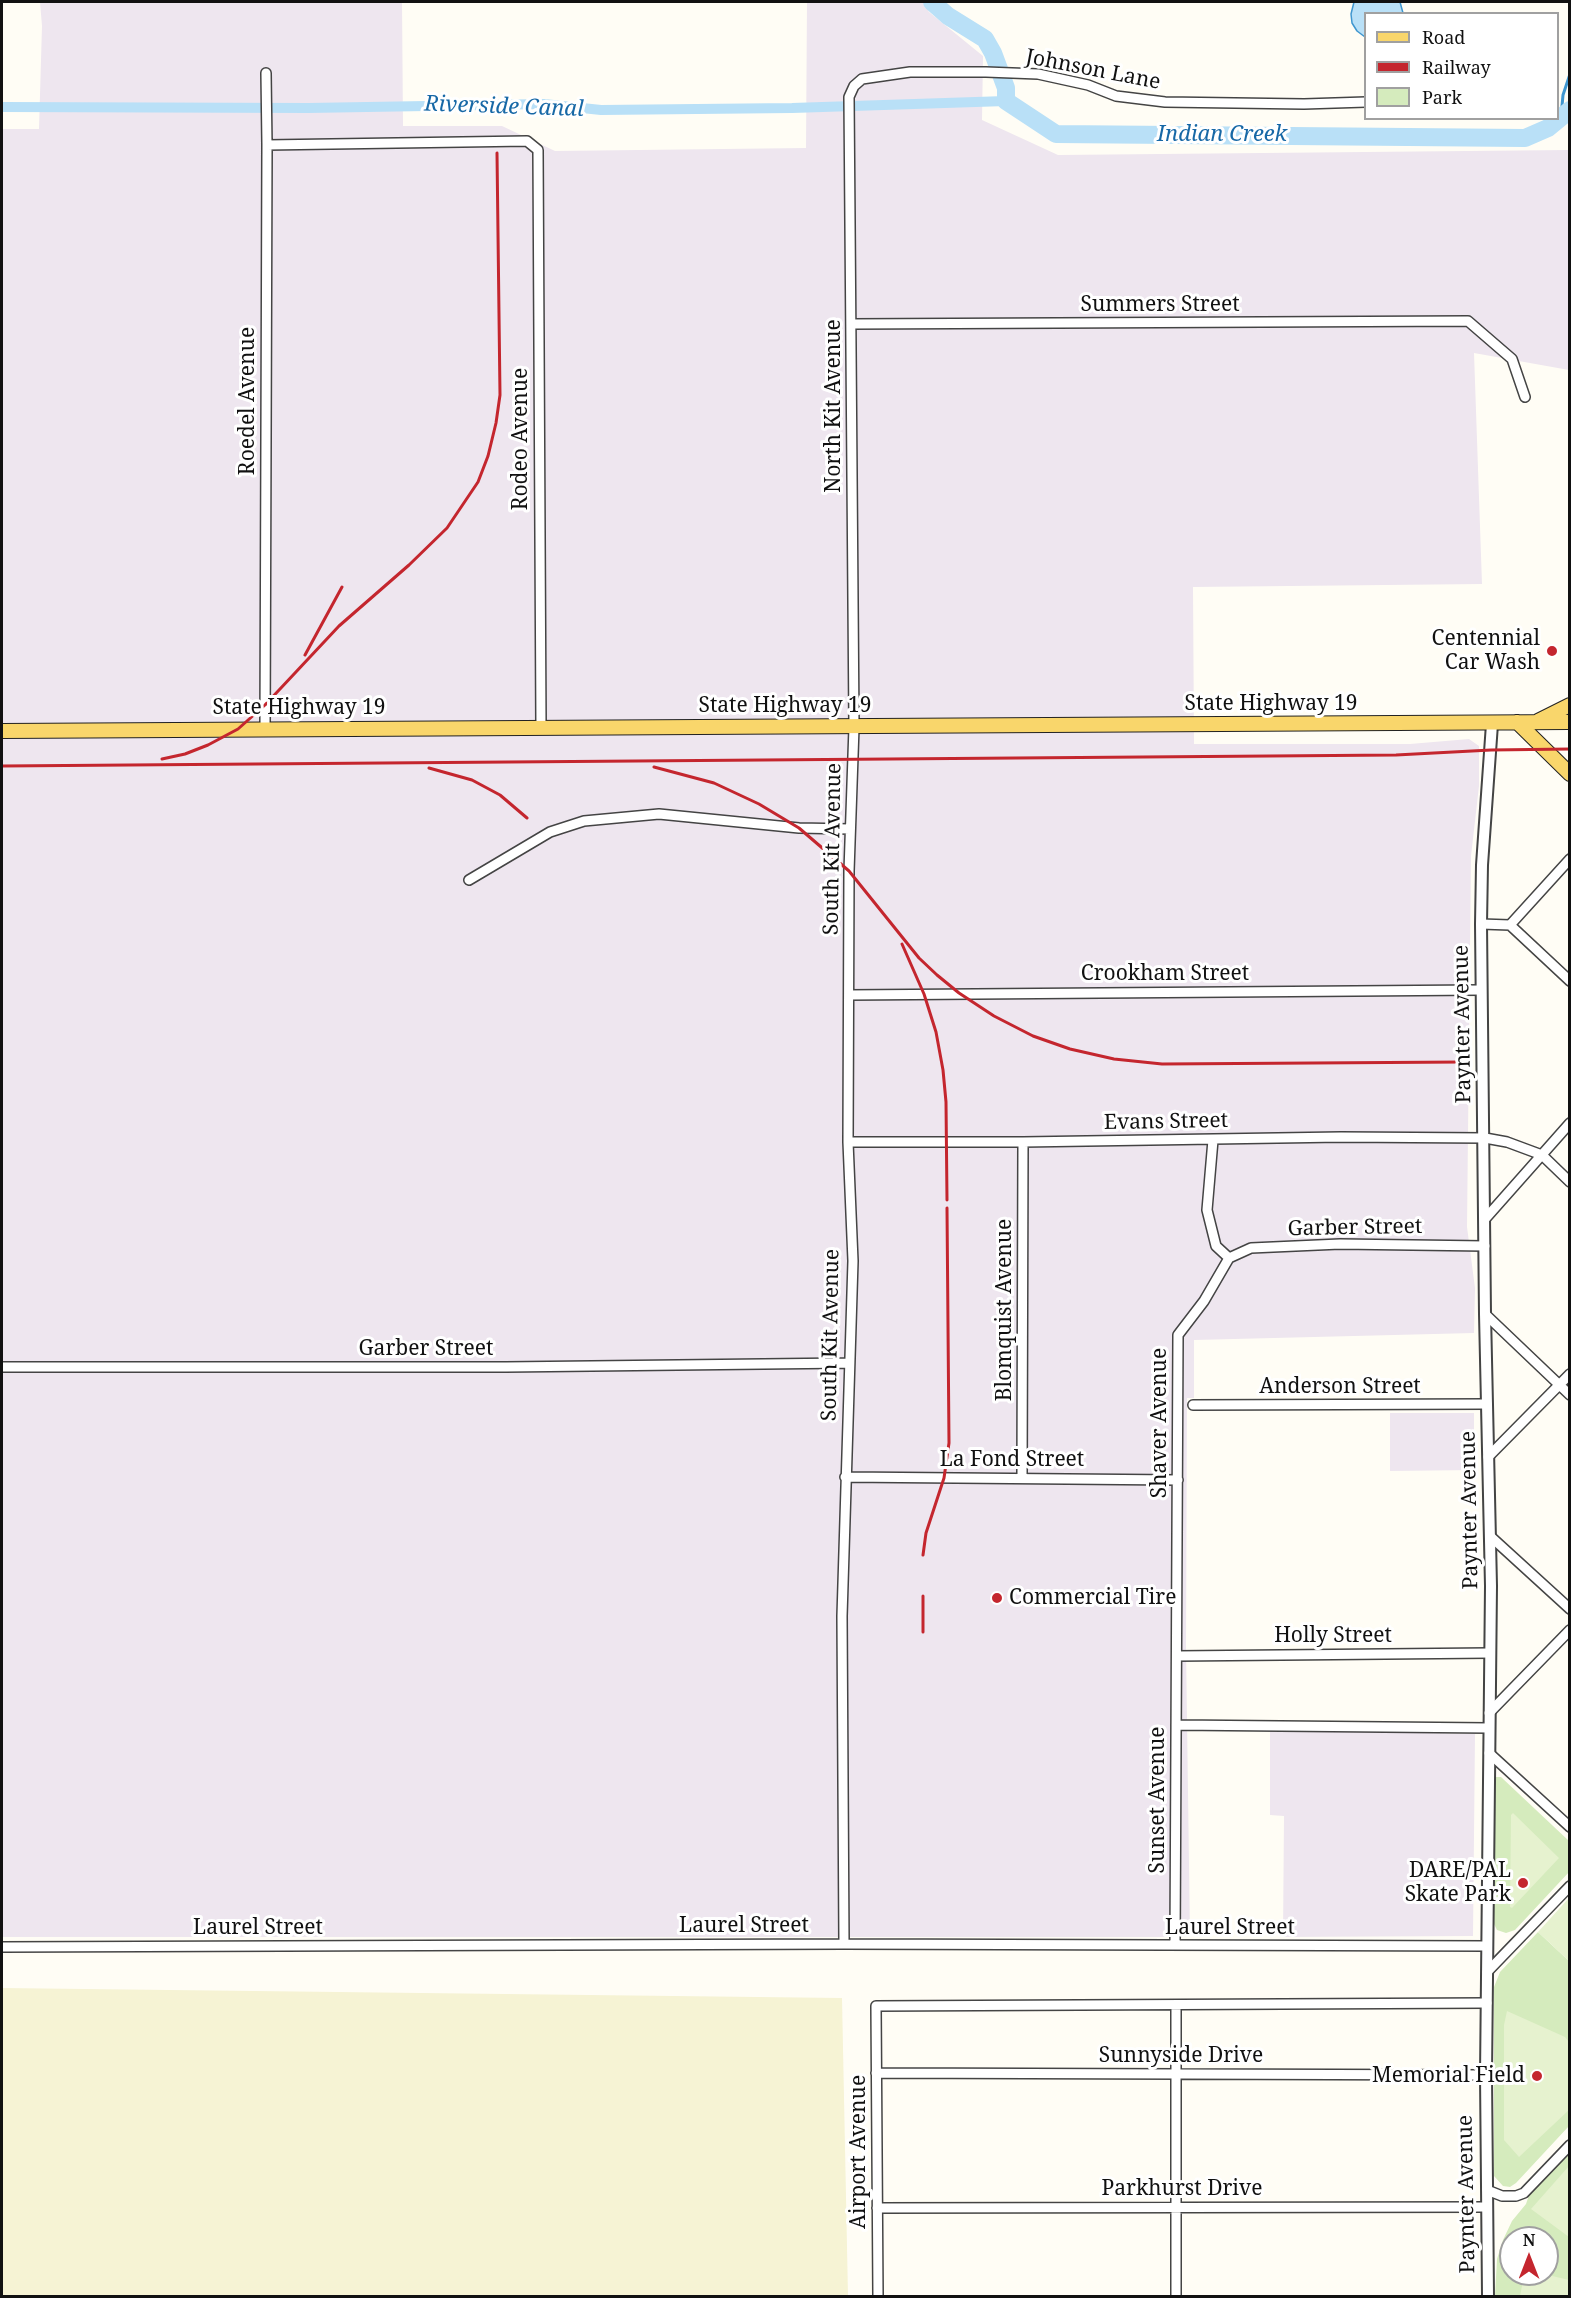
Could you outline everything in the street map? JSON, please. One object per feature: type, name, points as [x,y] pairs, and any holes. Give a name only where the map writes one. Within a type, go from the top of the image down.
[{"type":"main road","points":[[1537,722],[1569,705]]},
{"type":"main road","points":[[1517,722],[1569,774]]},
{"type":"main road","name":"State Highway 19","points":[[2,730],[1569,722]]},
{"type":"street","name":"Johnson Lane","points":[[854,86],[862,78],[910,72],[986,72],[1038,75],[1088,85],[1116,96],[1165,102],[1304,104],[1364,102]]},
{"type":"street","name":"Roedel Avenue","points":[[265,729],[266,73]]},
{"type":"street","name":"North Kit Avenue","points":[[854,86],[849,97],[854,727]]},
{"type":"street","name":"Rodeo Avenue","points":[[267,145],[527,141],[538,150],[541,728]]},
{"type":"street","name":"Summers Street","points":[[852,324],[1468,321],[1512,359],[1525,397]]},
{"type":"street","name":"Paynter Avenue","points":[[1488,2296],[1486,2075],[1490,1536],[1481,924],[1482,865],[1492,724]]},
{"type":"street","name":"South Kit Avenue","points":[[843,1944],[842,1616],[853,1261],[848,1142],[850,829],[854,727]]},
{"type":"street","points":[[469,880],[550,832],[584,821],[659,814],[799,828],[850,829]]},
{"type":"street","points":[[1510,925],[1569,859]]},
{"type":"street","points":[[1481,924],[1510,925],[1569,981]]},
{"type":"street","name":"Crookham Street","points":[[849,995],[1481,990]]},
{"type":"street","points":[[1485,1219],[1569,1123]]},
{"type":"street","name":"Evans Street","points":[[848,1142],[1341,1137],[1485,1138],[1507,1142],[1542,1155]]},
{"type":"street","points":[[1213,1140],[1207,1210],[1216,1246],[1229,1258]]},
{"type":"street","name":"Blomquist Avenue","points":[[1022,1478],[1023,1142]]},
{"type":"street","points":[[1542,1155],[1569,1182]]},
{"type":"street","name":"Garber Street","points":[[1229,1258],[1251,1248],[1340,1244],[1485,1246]]},
{"type":"street","name":"Shaver Avenue","points":[[1177,1656],[1178,1335],[1204,1301],[1229,1258]]},
{"type":"street","points":[[1485,1314],[1569,1395]]},
{"type":"street","name":"Garber Street","points":[[2,1367],[506,1367],[849,1363]]},
{"type":"street","points":[[1488,1457],[1569,1374]]},
{"type":"street","name":"Anderson Street","points":[[1193,1405],[1487,1404]]},
{"type":"street","name":"La Fond Street","points":[[845,1477],[1178,1480]]},
{"type":"street","points":[[1490,1536],[1569,1609]]},
{"type":"street","points":[[1489,1713],[1569,1630]]},
{"type":"street","name":"Holly Street","points":[[1177,1656],[1490,1653]]},
{"type":"street","name":"Sunset Avenue","points":[[1175,1945],[1177,1656]]},
{"type":"street","points":[[1176,1725],[1489,1728]]},
{"type":"street","points":[[1489,1753],[1569,1827]]},
{"type":"street","points":[[1487,1972],[1569,1886]]},
{"type":"street","name":"Laurel Street","points":[[2,1947],[843,1944],[1487,1946]]},
{"type":"street","points":[[1176,2296],[1176,2005],[1487,2003]]},
{"type":"street","name":"Airport Avenue","points":[[878,2296],[876,2006],[1176,2005]]},
{"type":"street","name":"Sunnyside Drive","points":[[876,2073],[1486,2075]]},
{"type":"street","points":[[1487,2190],[1502,2196],[1516,2196],[1524,2193],[1569,2145]]},
{"type":"street","name":"Parkhurst Drive","points":[[877,2208],[1487,2207]]},
{"type":"shaded area","points":[[40,2],[402,2],[403,126],[502,126],[555,151],[806,148],[807,2],[923,2],[929,12],[983,56],[982,120],[1058,155],[1569,150],[1569,370],[1474,353],[1482,584],[1193,587],[1194,744],[1410,744],[1469,739],[1479,746],[1479,786],[1471,856],[1467,1227],[1475,1288],[1474,1333],[1194,1340],[1194,1398],[1187,1398],[1186,1647],[1190,1937],[2,1937],[2,129],[39,129],[42,26]]},
{"type":"shaded area","points":[[1390,1413],[1474,1413],[1474,1470],[1390,1471]]},
{"type":"shaded area","points":[[1270,1730],[1475,1734],[1473,1936],[1283,1937],[1284,1816],[1270,1815]]},
{"type":"shaded area","points":[[2,1988],[842,1998],[848,2296],[2,2296]]},
{"type":"green space","points":[[1496,1777],[1501,1777],[1569,1841],[1570,1871],[1515,1930],[1506,1933],[1497,1930],[1493,1922],[1494,1781]]},
{"type":"green space","name":"DARE/PAL Skate Park","points":[[1513,1813],[1559,1858],[1512,1908],[1510,1907],[1511,1815]]},
{"type":"green space","points":[[1569,1898],[1569,1961],[1538,1932]]},
{"type":"green space","points":[[1538,1932],[1569,1961],[1569,2126],[1510,2187],[1503,2186],[1494,2176],[1494,1987],[1500,1972]]},
{"type":"green space","name":"Memorial Field","points":[[1507,2011],[1565,2037],[1569,2042],[1569,2110],[1519,2157],[1504,2140],[1504,2025]]},
{"type":"green space","points":[[1569,2153],[1569,2296],[1495,2296],[1499,2253],[1499,2286],[1559,2286],[1559,2226],[1510,2226],[1526,2204],[1529,2195]]},
{"type":"green space","points":[[1569,2166],[1569,2237],[1559,2230],[1559,2226],[1554,2226],[1531,2209]]},
{"type":"green space","points":[[1559,2278],[1569,2280],[1569,2296],[1520,2296],[1522,2286],[1559,2286]]},
{"type":"water","points":[[1354,2],[1400,2],[1403,12],[1364,12],[1364,36],[1352,23],[1351,14]]},
{"type":"waterway","name":"Indian Creek","points":[[932,2],[948,16],[985,39],[993,53],[1006,88],[1006,101],[1056,134],[1525,138],[1548,128],[1558,120]]},
{"type":"waterway","name":"Riverside Canal","points":[[1561,117],[1563,95],[1570,74]]},
{"type":"waterway","name":"Riverside Canal","points":[[2,107],[308,108],[544,104],[601,110],[792,108],[1006,101]]},
{"type":"waterway","name":"Indian Creek","points":[[1559,119],[1570,110]]},
{"type":"railway","points":[[162,759],[185,754],[208,745],[238,729],[265,705],[339,626],[409,565],[447,528],[478,482],[488,456],[500,395],[497,153]]},
{"type":"railway","points":[[305,655],[342,587]]},
{"type":"railway","points":[[2,766],[1396,755],[1570,749]]},
{"type":"railway","points":[[654,767],[714,783],[759,804],[799,828],[849,871],[919,958],[937,975],[994,1016],[1033,1036],[1070,1049],[1114,1059],[1162,1064],[1463,1062]]},
{"type":"railway","points":[[429,768],[472,780],[500,795],[527,818]]},
{"type":"railway","points":[[902,944],[924,994],[936,1032],[943,1070],[946,1102],[947,1200]]},
{"type":"railway","points":[[923,1555],[926,1533],[944,1478],[949,1443],[947,1208]]},
{"type":"railway","points":[[923,1596],[923,1632]]},
{"type":"place","name":"Centennial Car Wash","points":[[1552,651]]},
{"type":"place","name":"Commercial Tire","points":[[997,1598]]},
{"type":"place","name":"DARE/PAL Skate Park","points":[[1523,1883]]},
{"type":"place","name":"Memorial Field","points":[[1537,2076]]}]
